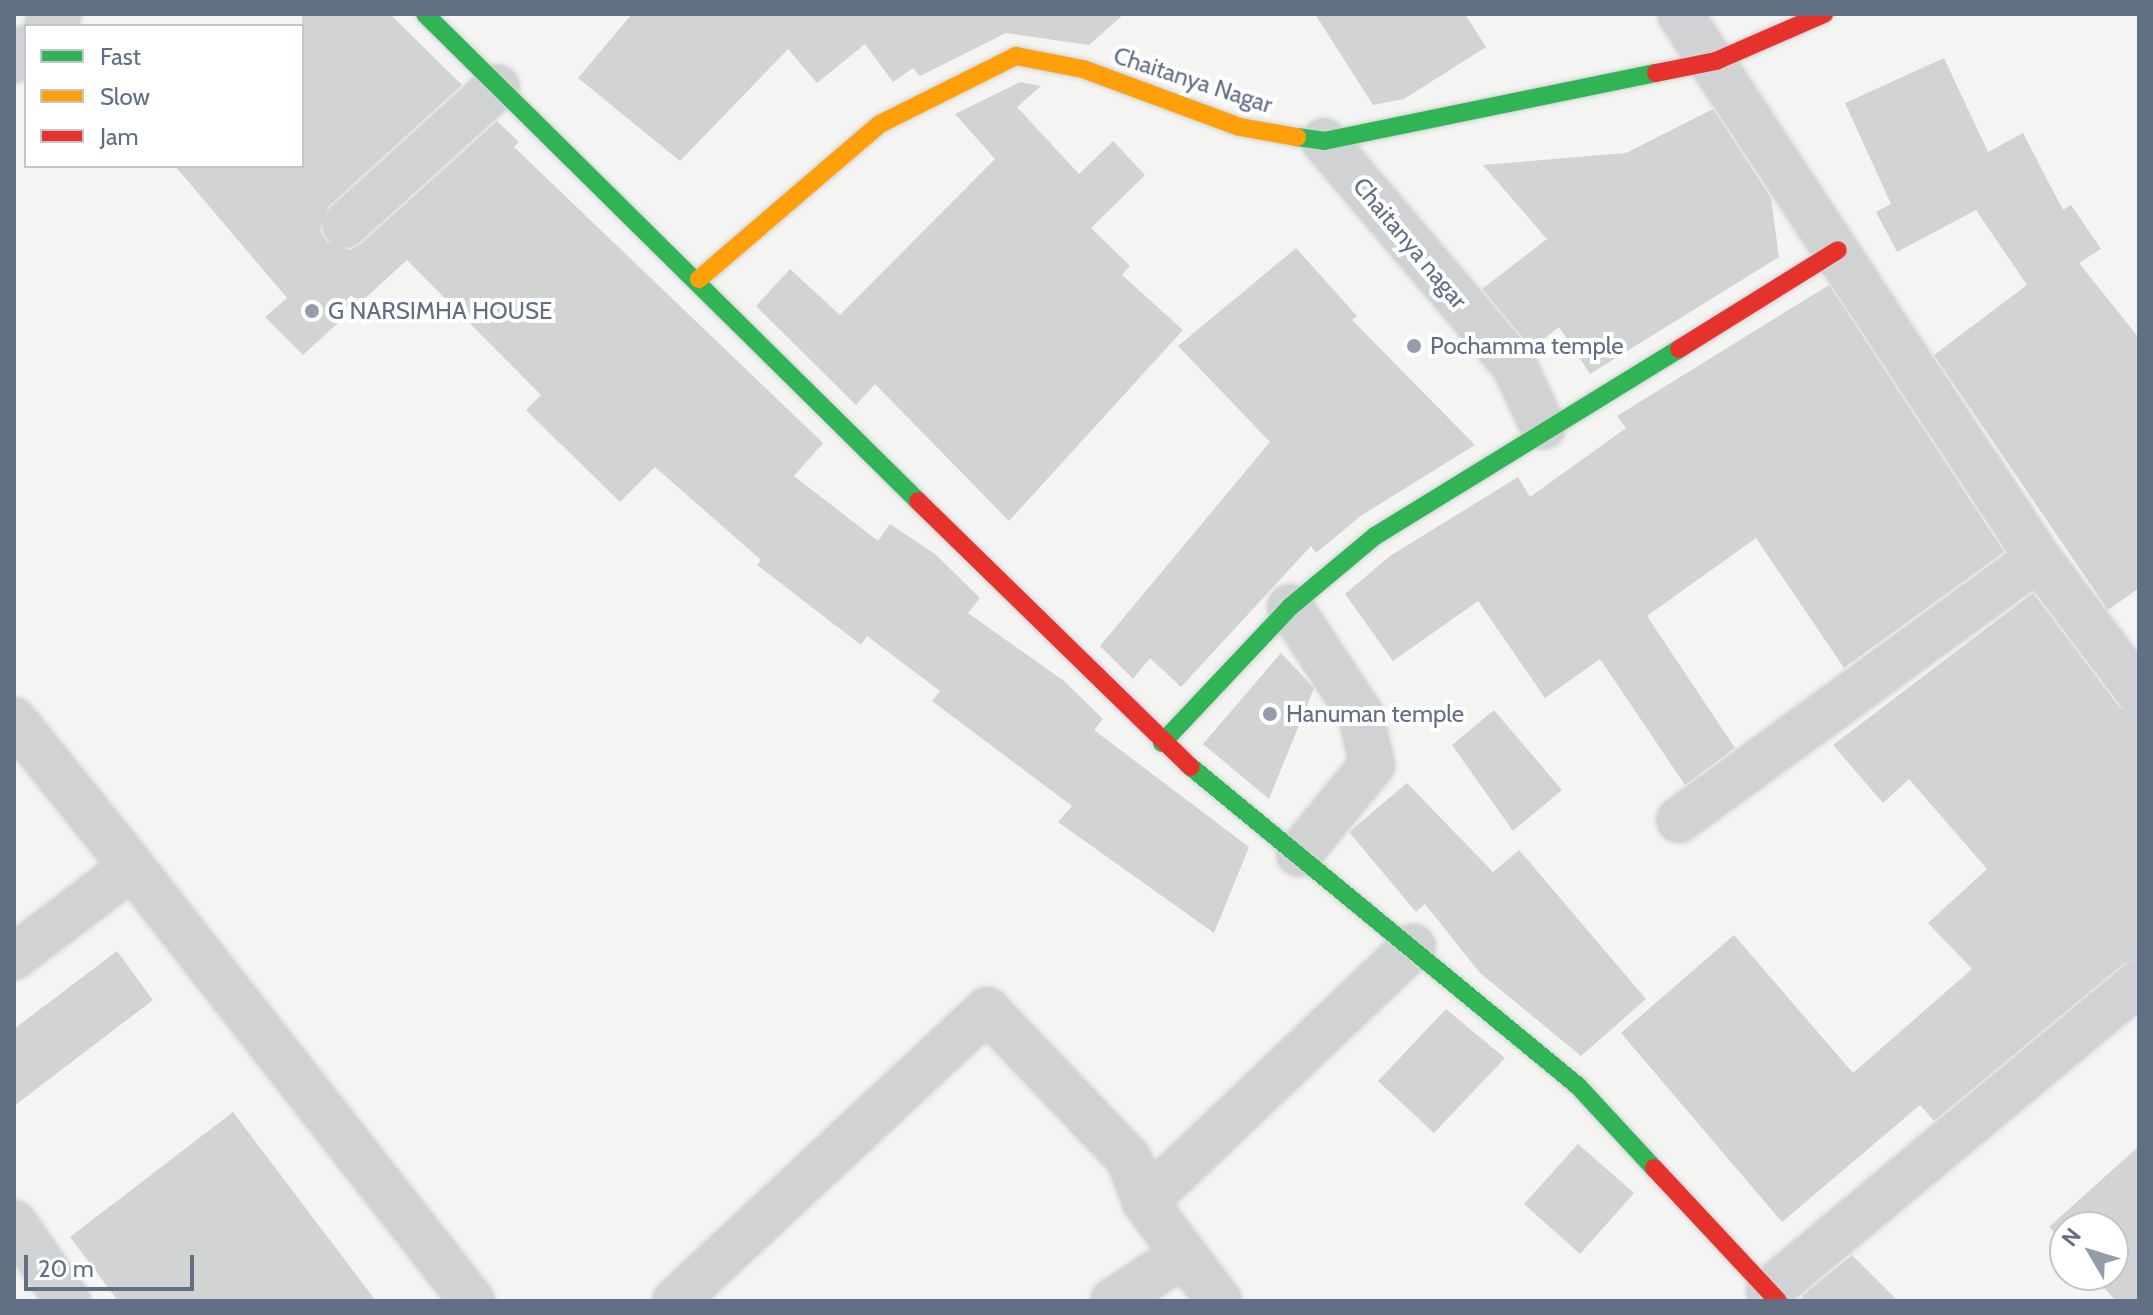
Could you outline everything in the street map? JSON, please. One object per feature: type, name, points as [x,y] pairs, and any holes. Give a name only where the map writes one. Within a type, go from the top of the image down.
[{"type":"street","points":[[425,14],[497,87],[699,279],[1162,743],[1578,1086],[1773,1296],[2139,983]]},
{"type":"street","points":[[1680,14],[1716,61],[2038,558],[2139,692]]},
{"type":"street","name":"Chaitanya Nagar","points":[[699,279],[880,124],[1016,56],[1083,69],[1240,127],[1324,141],[1716,61],[1824,14]]},
{"type":"street","points":[[345,225],[497,87]]},
{"type":"street","name":"Chaitanya nagar","points":[[1324,141],[1514,365],[1543,427]]},
{"type":"street","points":[[1162,743],[1290,607],[1375,536],[1543,427],[1838,250]]},
{"type":"street","points":[[1679,820],[2038,558]]},
{"type":"street","points":[[1290,607],[1361,715],[1372,765],[1299,854]]},
{"type":"street","points":[[14,720],[472,1301]]},
{"type":"street","points":[[14,957],[132,867]]},
{"type":"street","points":[[1145,1202],[1413,947]]},
{"type":"street","points":[[675,1301],[987,1010],[1129,1159],[1145,1202],[1182,1256],[1219,1301]]},
{"type":"street","points":[[14,1223],[68,1301]]},
{"type":"street","points":[[1113,1301],[1182,1256]]},
{"type":"building","points":[[302,14],[390,14],[462,85],[328,207],[320,230],[327,242],[350,250],[361,244],[497,121],[519,142],[514,147],[823,443],[794,476],[878,541],[890,524],[935,554],[980,598],[968,613],[1064,681],[1103,719],[1094,730],[1249,847],[1214,933],[1058,822],[1072,806],[932,701],[940,691],[867,636],[861,645],[757,565],[761,560],[655,467],[620,502],[526,410],[541,395],[407,260],[303,355],[265,317],[287,298],[177,168],[304,168]]},
{"type":"building","points":[[632,14],[1124,14],[1089,45],[1006,33],[920,76],[913,68],[893,82],[865,44],[817,83],[788,49],[680,161],[578,78]]},
{"type":"building","points":[[1315,14],[1465,14],[1486,47],[1404,99],[1373,105]]},
{"type":"building","points":[[1944,58],[1988,152],[2023,133],[2063,210],[2071,205],[2101,249],[2079,263],[2139,338],[2139,588],[2108,610],[1934,355],[2027,285],[1976,210],[1897,252],[1876,212],[1891,204],[1845,103]]},
{"type":"building","points":[[1020,82],[1041,86],[1017,107],[1079,174],[1113,141],[1145,175],[1091,228],[1130,266],[1122,275],[1183,330],[1009,521],[875,384],[856,405],[756,306],[790,269],[840,315],[995,159],[955,114]]},
{"type":"building","points":[[1713,109],[1771,198],[1779,257],[1590,374],[1559,327],[1532,348],[1482,289],[1547,239],[1483,165],[1626,153]]},
{"type":"building","points":[[1296,248],[1357,316],[1352,320],[1475,445],[1362,515],[1316,553],[1311,546],[1181,687],[1150,658],[1133,679],[1100,646],[1270,442],[1178,346]]},
{"type":"building","points":[[1829,285],[2004,552],[1844,668],[1756,538],[1647,616],[1735,748],[1685,785],[1600,659],[1545,698],[1478,601],[1393,661],[1345,594],[1390,556],[1518,477],[1530,497],[1626,428],[1617,416]]},
{"type":"building","points":[[2033,593],[2119,707],[2139,716],[2139,959],[2123,964],[1934,1121],[1920,1105],[1782,1222],[1621,1033],[1734,935],[1853,1073],[1972,969],[1928,923],[1987,869],[1909,779],[1883,803],[1833,745]]},
{"type":"building","points":[[1281,653],[1314,688],[1269,799],[1203,744]]},
{"type":"building","points":[[1494,710],[1562,790],[1513,831],[1452,745]]},
{"type":"building","points":[[1407,783],[1493,872],[1519,850],[1646,999],[1581,1056],[1480,973],[1425,904],[1416,912],[1349,832]]},
{"type":"building","points":[[117,951],[153,1000],[14,1106],[14,1029]]},
{"type":"building","points":[[1446,1009],[1505,1058],[1434,1133],[1378,1081]]},
{"type":"building","points":[[233,1112],[376,1301],[118,1301],[70,1237]]},
{"type":"building","points":[[1578,1144],[1634,1193],[1580,1254],[1524,1204]]},
{"type":"building","points":[[2139,1146],[2139,1301],[2116,1301],[2107,1291],[2129,1291],[2129,1211],[2067,1211]]},
{"type":"building","points":[[1852,1255],[1898,1301],[1802,1301],[1802,1296]]},
{"type":"traffic: fast","points":[[425,14],[918,501]]},
{"type":"traffic: fast","points":[[1297,137],[1324,141],[1656,73]]},
{"type":"traffic: fast","points":[[1162,743],[1290,607],[1375,536],[1679,349]]},
{"type":"traffic: fast","points":[[1191,767],[1578,1086],[1654,1168]]},
{"type":"traffic: slow","points":[[699,279],[880,124],[1016,56],[1083,69],[1240,127],[1297,137]]},
{"type":"traffic: jam","points":[[1656,73],[1716,61],[1824,14]]},
{"type":"traffic: jam","points":[[1679,349],[1838,250]]},
{"type":"traffic: jam","points":[[918,501],[1191,767]]},
{"type":"traffic: jam","points":[[1654,1168],[1778,1301]]},
{"type":"place","name":"G NARSIMHA HOUSE","points":[[312,311]]},
{"type":"place","name":"Pochamma temple","points":[[1414,346]]},
{"type":"place","name":"Hanuman temple","points":[[1270,714]]}]
